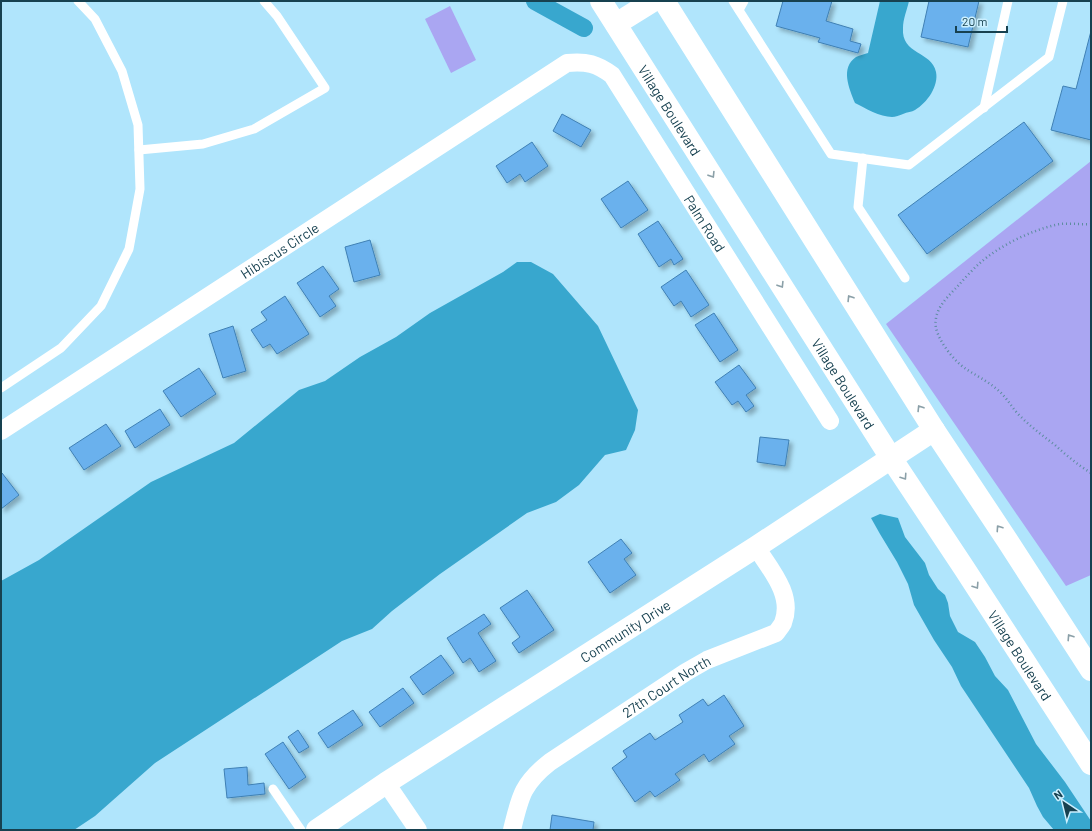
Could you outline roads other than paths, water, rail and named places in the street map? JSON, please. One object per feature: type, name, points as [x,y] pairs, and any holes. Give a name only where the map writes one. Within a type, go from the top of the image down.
[{"type":"street","name":"Village Boulevard","points":[[601,1],[891,458],[1091,764]]},
{"type":"street","points":[[616,24],[653,1]]},
{"type":"street","points":[[664,1],[934,430],[1091,670]]},
{"type":"street","name":"Palm Road","points":[[559,69],[567,63],[591,63],[612,75],[830,421]]},
{"type":"street","name":"Hibiscus Circle","points":[[1,431],[559,69]]},
{"type":"street","name":"Community Drive","points":[[317,830],[386,783],[756,547],[934,430]]},
{"type":"street","name":"27th Court North","points":[[512,830],[518,802],[523,790],[540,770],[550,762],[686,672],[707,660],[776,633],[783,624],[786,612],[785,599],[782,587],[756,547]]},
{"type":"street","points":[[386,783],[418,830]]},
{"type":"lane","points":[[1,388],[61,348],[101,306],[129,250],[140,189],[138,125],[122,71],[95,19],[78,1]]},
{"type":"lane","points":[[139,150],[203,144],[254,129],[325,88],[278,16],[264,1]]},
{"type":"lane","points":[[733,1],[831,154],[909,165],[1049,57],[1063,1]]},
{"type":"lane","points":[[739,10],[744,1]]},
{"type":"lane","points":[[984,108],[1008,1]]},
{"type":"lane","points":[[862,158],[858,208],[905,278]]},
{"type":"lane","points":[[273,789],[300,830]]},
{"type":"water","points":[[880,1],[909,1],[903,28],[904,37],[912,48],[929,60],[936,72],[936,83],[928,99],[914,111],[893,117],[878,114],[855,103],[847,78],[848,67],[851,62],[856,57],[868,53]]},
{"type":"water","points":[[517,262],[531,262],[553,274],[598,326],[638,410],[635,430],[626,450],[605,455],[579,485],[556,502],[527,513],[440,574],[392,611],[372,629],[342,641],[155,763],[95,816],[74,830],[1,830],[1,581],[39,560],[151,482],[234,443],[299,390],[325,381],[360,357],[396,337],[430,313],[503,272]]},
{"type":"water","points":[[880,514],[898,518],[905,537],[925,563],[929,575],[938,589],[945,595],[950,616],[958,632],[975,642],[995,676],[1008,690],[1036,744],[1065,782],[1091,821],[1091,830],[1054,830],[1043,817],[1029,788],[961,686],[952,667],[934,640],[914,605],[908,584],[871,518]]},
{"type":"waterway","points":[[535,1],[584,28]]}]
